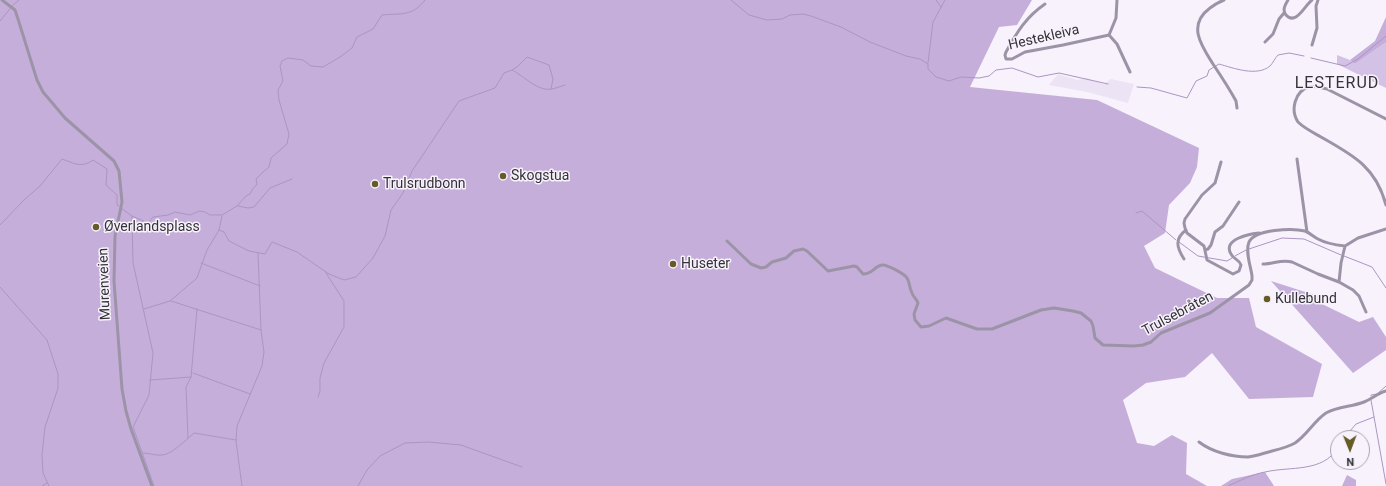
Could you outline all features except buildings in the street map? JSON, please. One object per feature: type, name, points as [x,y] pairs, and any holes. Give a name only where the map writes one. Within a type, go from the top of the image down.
[{"type":"street","name":"Murenveien","points":[[2,0],[14,10],[35,75],[43,92],[65,118],[114,161],[119,171],[122,202],[115,236],[114,276],[122,389],[131,430],[152,486]]},
{"type":"street","points":[[1117,0],[1116,18],[1109,35],[1117,44],[1130,72]]},
{"type":"street","points":[[1224,0],[1219,1],[1201,16],[1198,22],[1198,30],[1204,48],[1236,101],[1237,108]]},
{"type":"street","points":[[1266,42],[1273,34],[1279,19],[1284,13],[1288,0]]},
{"type":"street","points":[[1284,13],[1290,18],[1298,16],[1312,0]]},
{"type":"street","points":[[1312,45],[1317,28],[1317,0]]},
{"type":"street","name":"Hestekleiva","points":[[1044,4],[1035,10],[1023,23],[1006,52],[1006,59],[1012,59],[1025,52],[1109,35]]},
{"type":"street","points":[[1386,119],[1327,89],[1316,86],[1310,86],[1302,90],[1294,102],[1295,116],[1299,122],[1310,131],[1356,157],[1369,170],[1384,197],[1386,205]]},
{"type":"street","points":[[1297,159],[1307,232]]},
{"type":"street","points":[[1221,162],[1216,183],[1202,195],[1185,219],[1184,226],[1186,230],[1201,243],[1205,250],[1206,258],[1232,274],[1236,274],[1241,265],[1238,260],[1231,255],[1229,249],[1230,245],[1242,236],[1298,230],[1307,232],[1325,242],[1345,246],[1358,238],[1386,229]]},
{"type":"street","points":[[1205,250],[1211,245],[1215,232],[1223,226],[1239,202]]},
{"type":"street","points":[[1184,259],[1179,250],[1178,241],[1179,237],[1186,230]]},
{"type":"street","name":"Trulsebråten","points":[[727,241],[751,264],[761,268],[766,267],[772,262],[786,258],[794,250],[798,249],[807,251],[828,272],[854,266],[857,267],[863,274],[867,274],[871,273],[878,266],[886,265],[904,275],[908,279],[910,290],[918,303],[914,314],[915,320],[921,327],[929,326],[946,318],[977,329],[992,330],[1041,310],[1054,308],[1073,310],[1091,321],[1095,338],[1103,345],[1134,346],[1144,345],[1151,342],[1161,334],[1210,313],[1249,285],[1252,280],[1252,276],[1248,251],[1249,243],[1261,233]]},
{"type":"street","points":[[1339,282],[1345,246]]},
{"type":"street","points":[[1263,264],[1288,261],[1339,282],[1353,290],[1359,296],[1366,312]]},
{"type":"street","points":[[1199,442],[1205,447],[1219,452],[1249,457],[1287,447],[1295,443],[1318,420],[1334,410],[1363,403],[1386,391]]},
{"type":"shaded area","points":[[0,0],[1032,0],[1017,25],[999,27],[970,87],[1097,100],[1199,148],[1197,167],[1190,183],[1169,205],[1165,233],[1144,246],[1155,268],[1217,298],[1249,298],[1256,327],[1322,364],[1313,397],[1249,399],[1212,353],[1185,377],[1146,383],[1123,400],[1137,443],[1154,446],[1172,435],[1187,443],[1186,474],[1207,486],[0,486]]},
{"type":"shaded area","points":[[1386,17],[1386,44],[1385,43],[1355,64],[1350,60],[1375,41]]},
{"type":"shaded area","points":[[1385,43],[1386,88],[1337,64],[1337,55],[1350,60],[1355,64]]},
{"type":"shaded area","points":[[1058,74],[1077,80],[1087,78],[1104,84],[1111,79],[1134,84],[1128,103],[1087,92],[1049,85]]},
{"type":"shaded area","points":[[1271,281],[1321,297],[1320,303],[1359,322],[1373,317],[1386,337],[1386,350],[1353,373]]},
{"type":"shaded area","points":[[1265,472],[1274,486],[1221,486],[1232,479]]},
{"type":"shaded area","points":[[1347,475],[1356,480],[1356,486],[1342,486]]},
{"type":"waterway","points":[[0,21],[19,0]]},
{"type":"waterway","points":[[121,208],[132,216],[148,223],[153,217],[168,215],[175,212],[190,215],[199,211],[210,215],[222,215],[237,206],[246,196],[250,194],[257,184],[256,179],[269,167],[271,158],[287,144],[289,134],[279,100],[278,90],[283,81],[280,66],[282,61],[288,58],[303,60],[311,66],[323,67],[352,48],[357,37],[373,29],[382,15],[411,12],[425,0]]},
{"type":"waterway","points":[[731,0],[749,15],[767,20],[782,19],[790,15],[803,14],[841,27],[870,42],[906,56],[920,59],[928,64],[928,69],[936,77],[949,81],[961,77],[979,78],[989,76],[996,70],[1012,68],[1038,77],[1059,73],[1108,84]]},
{"type":"waterway","points":[[936,0],[941,7]]},
{"type":"waterway","points":[[928,63],[933,22],[945,0]]},
{"type":"waterway","points":[[1311,58],[1345,66],[1358,59],[1386,36]]},
{"type":"waterway","points":[[1137,87],[1151,88],[1187,98],[1196,81],[1207,76],[1209,70],[1219,64],[1245,71],[1259,71],[1270,66],[1278,55],[1289,53],[1304,56]]},
{"type":"waterway","points":[[512,70],[527,57],[549,65],[553,79],[551,89]]},
{"type":"waterway","points":[[219,230],[224,232],[229,241],[249,251],[265,254],[272,242],[297,252],[329,274],[344,280],[356,277],[373,258],[385,236],[391,210],[403,193],[412,171],[459,101],[495,88],[504,73],[512,70],[531,83],[542,88],[552,89],[565,85]]},
{"type":"waterway","points":[[0,225],[40,186],[62,159],[82,165],[93,160],[107,169],[106,185],[117,195],[117,205],[119,206]]},
{"type":"waterway","points":[[238,206],[248,208],[254,207],[270,188],[292,179]]},
{"type":"waterway","points":[[1136,213],[1142,211],[1176,240]]},
{"type":"waterway","points":[[144,309],[170,301],[197,278],[207,250],[219,230],[222,216]]},
{"type":"waterway","points":[[132,217],[133,263],[153,353],[149,395],[133,427],[154,486]]},
{"type":"waterway","points":[[1249,249],[1282,238],[1304,239],[1341,255]]},
{"type":"waterway","points":[[1179,242],[1198,256],[1227,261],[1232,258]]},
{"type":"waterway","points":[[1235,256],[1246,250]]},
{"type":"waterway","points":[[242,486],[236,441],[237,426],[262,366],[264,352],[261,330],[258,253]]},
{"type":"waterway","points":[[1344,256],[1372,267],[1386,288]]},
{"type":"waterway","points":[[201,263],[260,286]]},
{"type":"waterway","points":[[318,397],[320,391],[320,378],[324,363],[344,327],[344,301],[326,273]]},
{"type":"waterway","points":[[0,287],[47,340],[58,374],[58,388],[45,427],[42,455],[43,473],[49,486]]},
{"type":"waterway","points":[[171,301],[261,330]]},
{"type":"waterway","points":[[188,438],[186,387],[191,377],[197,309]]},
{"type":"waterway","points":[[193,373],[250,394]]},
{"type":"waterway","points":[[150,380],[191,377]]},
{"type":"waterway","points":[[1371,396],[1377,394],[1386,386]]},
{"type":"waterway","points":[[1371,400],[1386,484]]},
{"type":"waterway","points":[[1351,430],[1356,424],[1374,417]]},
{"type":"waterway","points":[[143,453],[157,455],[166,454],[179,446],[194,433],[236,440]]},
{"type":"waterway","points":[[358,486],[367,470],[380,456],[405,443],[428,442],[461,445],[522,467]]},
{"type":"waterway","points":[[1228,486],[1260,473],[1315,465],[1330,457]]},
{"type":"waterway","points":[[42,486],[47,483]]},
{"type":"place","name":"Skogstua","points":[[503,176]]},
{"type":"place","name":"Trulsrudbonn","points":[[375,184]]},
{"type":"place","name":"Øverlandsplass","points":[[96,227]]},
{"type":"place","name":"Huseter","points":[[673,264]]},
{"type":"place","name":"Kullebund","points":[[1267,299]]},
{"type":"district","name":"LESTERUD","points":[[1337,84]]}]
